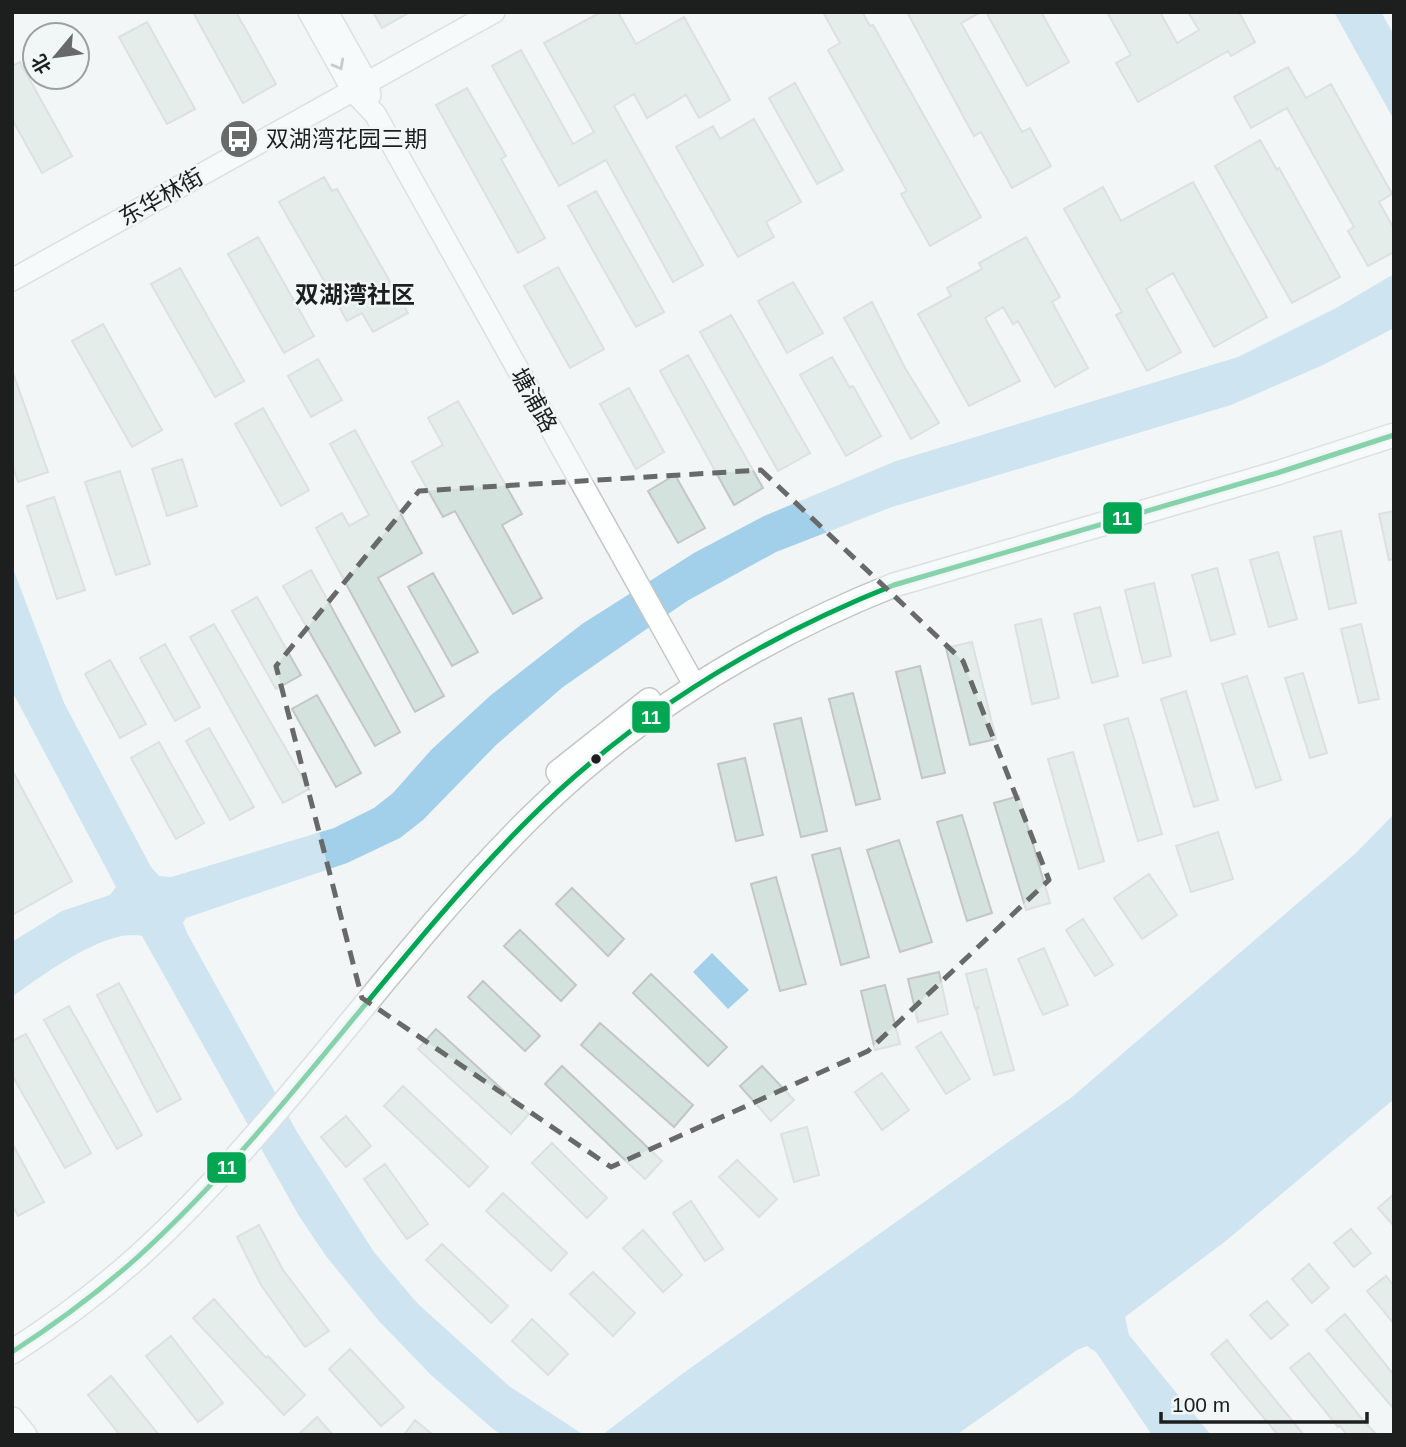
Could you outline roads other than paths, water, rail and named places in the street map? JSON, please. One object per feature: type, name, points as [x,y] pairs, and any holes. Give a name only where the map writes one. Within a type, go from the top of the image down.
[{"type":"main road","points":[[12,1352],[72,1311],[139,1256],[477,873],[529,819],[691,679],[777,621],[890,571],[1275,458],[1394,420]]},
{"type":"main road","points":[[691,679],[841,606],[894,585],[1394,435]]},
{"type":"main road","points":[[12,1335],[64,1299],[131,1244],[245,1135]]},
{"type":"main road","points":[[12,1419],[25,1435]]},
{"type":"street","name":"塘浦路","points":[[309,12],[360,87]]},
{"type":"street","name":"塘浦路","points":[[327,12],[374,114],[691,679]]},
{"type":"street","name":"东华林街","points":[[12,281],[494,12]]},
{"type":"water","points":[[1334,12],[1381,12],[1394,35],[1394,120]]},
{"type":"water","points":[[1394,274],[1394,328],[1323,365],[1231,405],[892,507],[776,552],[687,601],[563,687],[496,745],[423,820],[400,838],[347,863],[186,918],[183,923],[187,933],[297,1132],[374,1252],[417,1303],[509,1386],[584,1435],[502,1435],[431,1375],[378,1320],[326,1256],[299,1216],[142,936],[127,935],[92,946],[12,997],[12,942],[62,911],[110,895],[116,887],[12,691],[12,566],[64,703],[151,867],[159,876],[171,877],[334,828],[374,808],[393,793],[431,750],[491,695],[582,624],[694,553],[764,516],[896,461],[1238,357],[1336,308]]},
{"type":"water","points":[[1394,814],[1394,1099],[1227,1240],[1125,1317],[1129,1335],[1211,1435],[1152,1435],[1096,1352],[1087,1346],[1077,1350],[956,1435],[602,1435],[682,1374],[1072,1097],[1356,853]]},
{"type":"water","points":[[712,953],[749,990],[728,1009],[693,972]]},
{"type":"place","name":"双湖湾花园三期","points":[[239,139]]},
{"type":"district","name":"双湖湾社区","points":[[355,294]]}]
